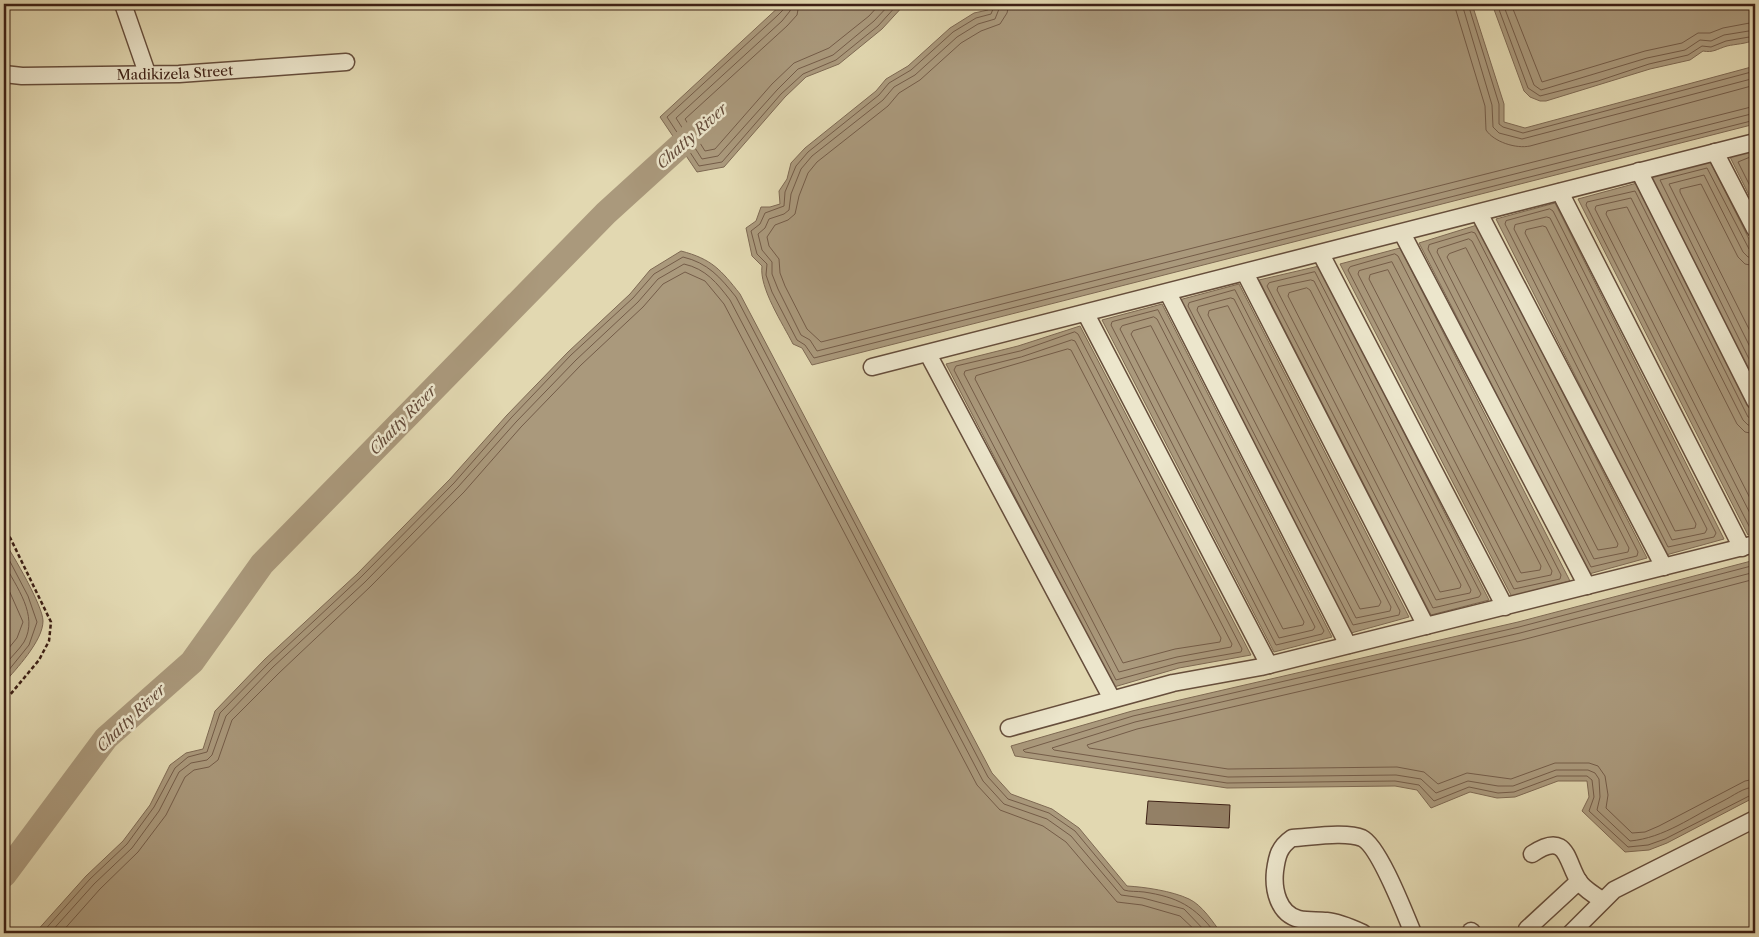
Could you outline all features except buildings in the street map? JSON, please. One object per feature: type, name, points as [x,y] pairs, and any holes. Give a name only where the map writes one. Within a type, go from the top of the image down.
[{"type":"street","points":[[123,4],[147,73]]},
{"type":"street","name":"Madikizela Street","points":[[4,74],[22,76],[179,74],[346,62]]},
{"type":"street","points":[[872,367],[1755,142]]},
{"type":"street","points":[[1715,152],[1755,229]]},
{"type":"street","points":[[1639,171],[1755,401]]},
{"type":"street","points":[[1010,728],[1173,683],[1270,665],[1749,546],[1560,192]]},
{"type":"street","points":[[1479,213],[1664,567]]},
{"type":"street","points":[[1402,233],[1586,586]]},
{"type":"street","points":[[1321,254],[1505,607]]},
{"type":"street","points":[[1245,273],[1426,626]]},
{"type":"street","points":[[1168,293],[1348,645]]},
{"type":"street","points":[[1086,314],[1270,665]]},
{"type":"street","points":[[928,354],[1112,699]]},
{"type":"street","points":[[1571,933],[1614,890],[1755,819]]},
{"type":"street","points":[[1364,933],[1328,921],[1297,918],[1283,907],[1274,888],[1274,878],[1277,858],[1281,848],[1292,838],[1340,836],[1363,838],[1373,848],[1384,867],[1413,933]]},
{"type":"street","points":[[1532,854],[1543,846],[1551,845],[1566,852],[1579,881],[1602,900]]},
{"type":"street","points":[[1527,929],[1579,881]]},
{"type":"path","points":[[4,525],[51,622],[49,641],[39,660],[4,702]]},
{"type":"water","points":[[782,4],[905,4],[882,29],[839,64],[806,77],[785,97],[724,167],[697,172],[660,117]]},
{"type":"water","points":[[991,4],[1472,4],[1504,104],[1504,122],[1525,128],[1755,66],[1755,124],[812,365],[802,348],[793,344],[773,306],[764,285],[762,266],[752,256],[746,228],[756,221],[761,207],[780,204],[779,191],[787,179],[791,163],[805,148],[876,91],[886,79],[908,66],[950,28],[974,13],[988,10]]},
{"type":"water","points":[[1492,4],[1755,4],[1755,40],[1712,51],[1703,51],[1690,60],[1650,69],[1546,101],[1540,101],[1530,97],[1524,91]]},
{"type":"water","points":[[1755,150],[1755,207],[1730,157]]},
{"type":"water","points":[[1710,161],[1755,251],[1755,382],[1651,177]]},
{"type":"water","points":[[1637,183],[1755,419],[1755,533],[1748,535],[1578,199]]},
{"type":"water","points":[[1555,203],[1724,539],[1666,555],[1496,219]]},
{"type":"water","points":[[1477,225],[1647,558],[1589,574],[1419,243]]},
{"type":"water","points":[[1400,248],[1570,581],[1512,597],[1340,264]]},
{"type":"water","points":[[681,251],[692,254],[715,266],[740,294],[992,773],[1011,794],[1052,809],[1079,828],[1127,886],[1158,890],[1189,899],[1203,909],[1221,933],[35,933],[86,876],[123,841],[150,805],[170,765],[186,753],[203,749],[215,711],[265,659],[357,574],[450,479],[507,415],[568,352],[630,294],[650,270]]},
{"type":"water","points":[[1319,266],[1489,600],[1431,615],[1259,280]]},
{"type":"water","points":[[1239,284],[1409,617],[1351,633],[1179,300]]},
{"type":"water","points":[[1162,304],[1332,637],[1274,652],[1102,320]]},
{"type":"water","points":[[1080,326],[1251,655],[1179,668],[1114,687],[946,364],[1018,346]]},
{"type":"water","points":[[4,541],[33,593],[43,621],[42,629],[34,646],[4,683]]},
{"type":"water","points":[[1755,560],[1755,797],[1667,843],[1649,850],[1625,852],[1582,811],[1589,797],[1587,781],[1558,781],[1515,797],[1497,798],[1470,792],[1431,808],[1417,790],[1395,786],[1227,788],[1015,756],[1011,746],[1132,711],[1518,622]]},
{"type":"waterway","name":"Chatty River","points":[[4,875],[106,738],[192,662],[262,564],[606,213],[705,123]]}]
